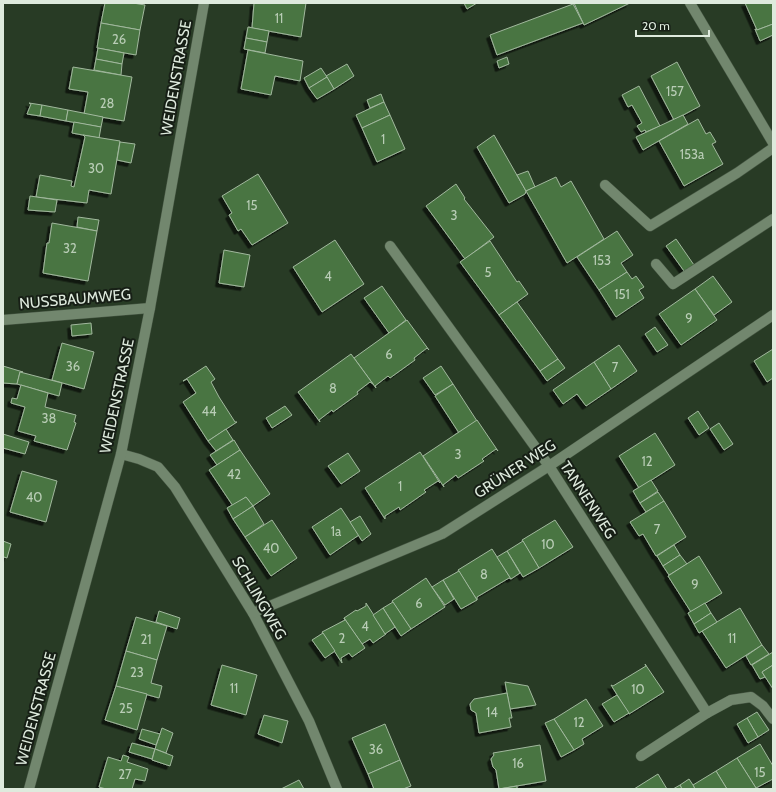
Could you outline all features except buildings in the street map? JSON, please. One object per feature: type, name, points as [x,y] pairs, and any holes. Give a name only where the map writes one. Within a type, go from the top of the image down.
[{"type":"street","name":"WEIDENSTRASSE","points":[[29,789],[121,454],[150,308],[204,3]]},
{"type":"street","points":[[690,3],[773,143]]},
{"type":"street","points":[[605,185],[650,226],[736,174],[773,148]]},
{"type":"street","points":[[656,264],[673,284],[773,219]]},
{"type":"street","name":"TANNENWEG","points":[[390,246],[549,466],[707,713]]},
{"type":"street","name":"NUSSBAUMWEG","points":[[3,320],[150,308]]},
{"type":"street","name":"GRÜNER WEG","points":[[253,613],[442,534],[549,466],[773,315]]},
{"type":"street","name":"SCHLINGWEG","points":[[121,454],[140,459],[158,467],[175,487],[253,613],[309,721],[337,789]]},
{"type":"street","points":[[641,756],[707,713],[731,700],[751,697],[763,706],[773,719]]}]
